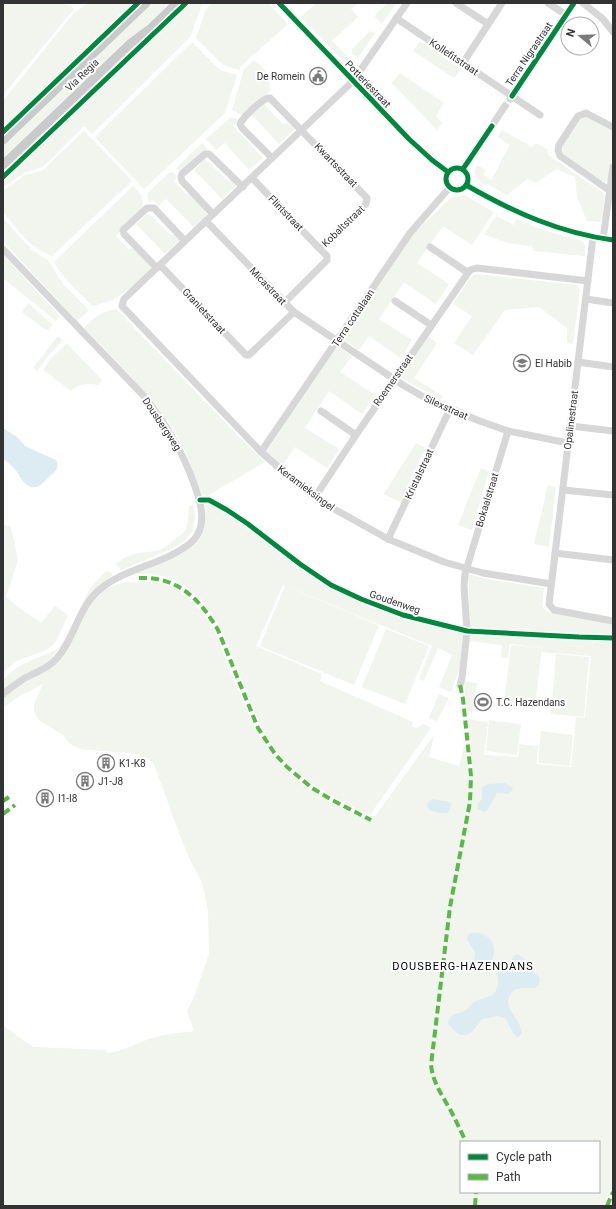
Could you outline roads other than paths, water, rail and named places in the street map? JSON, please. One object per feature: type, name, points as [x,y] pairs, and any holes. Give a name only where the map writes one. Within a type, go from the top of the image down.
[{"type":"main road","name":"Via Regia","points":[[3,140],[146,3]]},
{"type":"main road","name":"Via Regia","points":[[3,165],[131,43],[151,28],[177,3]]},
{"type":"street","name":"Potteriestraat","points":[[279,3],[413,143],[448,172]]},
{"type":"street","points":[[158,266],[354,81],[406,3]]},
{"type":"street","points":[[456,3],[488,24]]},
{"type":"street","points":[[463,63],[502,3]]},
{"type":"street","points":[[548,3],[566,15]]},
{"type":"street","name":"Terra Nigrastraat","points":[[511,98],[574,3]]},
{"type":"street","points":[[583,3],[603,19],[613,32]]},
{"type":"street","name":"Kollefitstraat","points":[[396,18],[463,63],[511,98],[540,115]]},
{"type":"street","name":"Kwartsstraat","points":[[272,158],[240,124],[242,120],[266,98],[270,98],[367,198],[368,201]]},
{"type":"street","points":[[463,169],[503,109]]},
{"type":"street","points":[[610,191],[560,156],[558,150],[559,145],[578,116],[582,114],[586,113],[613,127]]},
{"type":"street","points":[[213,214],[182,181],[182,174],[205,154],[209,154],[243,186]]},
{"type":"street","points":[[603,239],[613,167]]},
{"type":"street","points":[[455,168],[463,169],[468,177],[466,185],[462,189],[458,190],[450,187],[446,181],[448,172],[455,168]]},
{"type":"street","name":"Flintstraat","points":[[252,178],[319,248]]},
{"type":"street","points":[[466,185],[522,215],[552,226],[593,237],[613,240]]},
{"type":"street","name":"Terra cottalaan","points":[[261,452],[410,233],[450,187]]},
{"type":"street","name":"Kobaltstraat","points":[[284,303],[327,260],[327,256],[319,248],[368,201]]},
{"type":"street","name":"Granietstraat","points":[[185,241],[154,208],[147,208],[123,230],[124,234],[158,266],[246,355],[249,355],[294,312]]},
{"type":"street","name":"Micastraat","points":[[206,221],[284,303],[294,312],[337,341]]},
{"type":"street","name":"Opalinestraat","points":[[593,237],[549,604],[554,610],[613,621]]},
{"type":"street","points":[[430,247],[468,272],[472,268],[477,268],[588,281]]},
{"type":"street","name":"Dousbergweg","points":[[3,248],[143,395],[162,419],[186,461],[200,500],[202,518],[199,532],[190,544],[156,562],[124,574],[99,590],[88,602],[64,649],[56,659],[44,669],[25,678],[3,694]]},
{"type":"street","name":"Keramieksingel","points":[[158,266],[124,299],[122,306],[261,452],[285,473],[315,497],[344,516],[388,540],[466,571],[551,584]]},
{"type":"street","name":"Roemerstraat","points":[[315,497],[468,272]]},
{"type":"street","points":[[586,300],[613,303]]},
{"type":"street","points":[[395,301],[431,325]]},
{"type":"street","name":"Silexstraat","points":[[337,341],[412,391],[450,409],[508,431],[568,443]]},
{"type":"street","points":[[578,362],[613,366]]},
{"type":"street","name":"Kristalstraat","points":[[388,540],[450,409]]},
{"type":"street","points":[[321,411],[356,435]]},
{"type":"street","points":[[571,426],[613,431]]},
{"type":"street","name":"Bokaalstraat","points":[[460,685],[467,631],[464,586],[466,571],[508,431]]},
{"type":"street","points":[[562,490],[613,496]]},
{"type":"street","points":[[555,553],[613,560]]},
{"type":"tunnel","points":[[503,109],[510,99]]},
{"type":"place","name":"De Romein","points":[[318,76]]},
{"type":"place","name":"El Habib","points":[[522,363]]},
{"type":"place","name":"T.C. Hazendans","points":[[483,702]]},
{"type":"place","name":"K1-K8","points":[[106,763]]},
{"type":"place","name":"J1-J8","points":[[85,781]]},
{"type":"place","name":"I1-I8","points":[[45,798]]},
{"type":"district","name":"DOUSBERG-HAZENDANS","points":[[463,966]]}]
